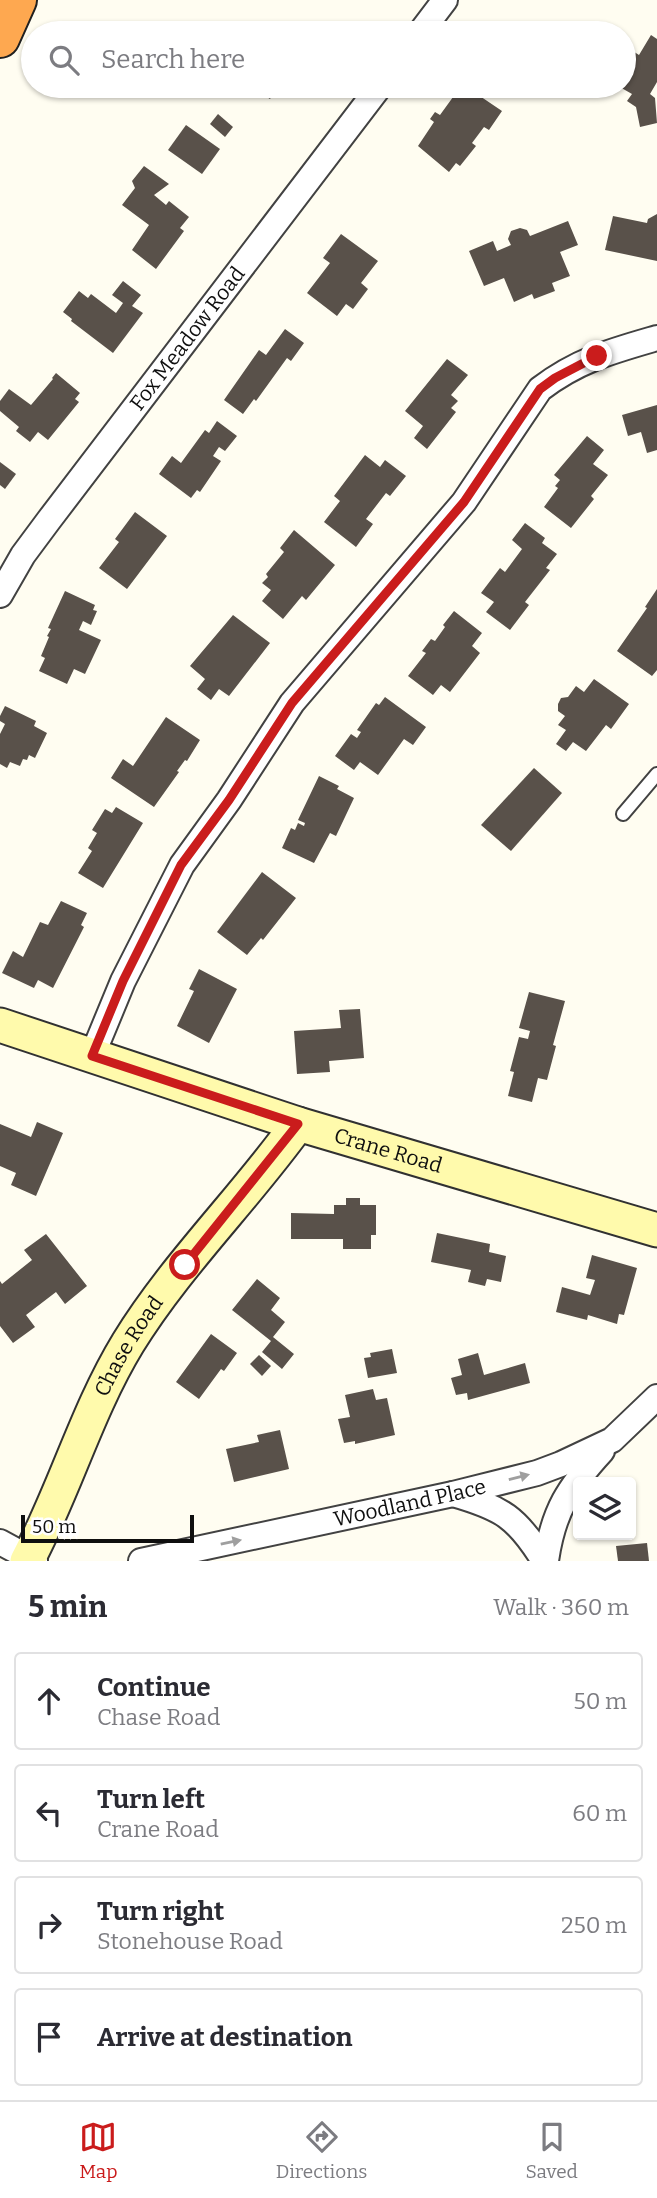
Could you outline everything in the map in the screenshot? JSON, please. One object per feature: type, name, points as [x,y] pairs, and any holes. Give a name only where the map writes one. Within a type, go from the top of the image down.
[{"type":"highway","points":[[0,38],[17,0]]},
{"type":"street","points":[[429,21],[446,0]]},
{"type":"street","name":"Fox Meadow Road","points":[[0,594],[23,555],[49,520],[371,98]]},
{"type":"street","points":[[92,1056],[123,981],[181,865],[229,800],[292,703],[464,502],[540,389],[597,356],[657,338]]},
{"type":"street","name":"Crane Road","points":[[0,1025],[298,1124],[657,1230]]},
{"type":"street","name":"Chase Road","points":[[30,1560],[97,1399],[127,1344],[163,1292],[298,1124]]},
{"type":"street","name":"Woodland Place","points":[[141,1561],[453,1494],[537,1473],[612,1440],[657,1397]]},
{"type":"street","points":[[545,1561],[552,1531],[566,1496],[577,1478],[612,1440]]},
{"type":"street","points":[[453,1494],[486,1503],[500,1510],[524,1531],[545,1561]]},
{"type":"street","points":[[0,1542],[30,1560]]},
{"type":"lane","points":[[623,814],[657,775]]},
{"type":"building","points":[[651,35],[657,39],[657,82],[650,94],[655,98],[657,123],[640,127],[636,107],[627,101],[629,98],[636,98],[636,53],[639,55]]},
{"type":"building","points":[[452,98],[483,98],[502,111],[489,130],[484,127],[472,143],[476,146],[460,166],[456,163],[449,172],[418,146],[434,122],[430,119],[435,112],[440,115]]},
{"type":"building","points":[[218,114],[233,127],[225,137],[210,124]]},
{"type":"building","points":[[186,125],[220,149],[202,174],[168,150]]},
{"type":"building","points":[[144,166],[169,184],[154,195],[166,205],[169,201],[189,217],[180,228],[184,231],[156,269],[132,250],[149,225],[122,205],[135,188],[132,181]]},
{"type":"building","points":[[657,214],[657,261],[605,250],[613,216],[647,223],[648,219]]},
{"type":"building","points":[[568,221],[578,245],[560,252],[570,276],[552,283],[555,291],[534,299],[532,294],[514,302],[504,278],[484,286],[469,251],[493,241],[497,251],[511,245],[508,239],[511,231],[520,228],[527,230],[530,236]]},
{"type":"building","points":[[341,234],[378,261],[361,283],[368,289],[353,309],[346,304],[337,316],[307,293],[330,263],[323,258]]},
{"type":"building","points":[[123,281],[141,295],[132,306],[143,313],[113,353],[63,312],[79,291],[88,298],[91,294],[116,313],[123,303],[112,295]]},
{"type":"building","points":[[285,329],[304,343],[291,361],[287,358],[256,401],[254,399],[243,414],[224,400],[259,350],[266,355]]},
{"type":"building","points":[[447,359],[468,375],[451,395],[458,401],[451,408],[456,412],[427,449],[414,438],[423,426],[405,411]]},
{"type":"building","points":[[56,373],[80,393],[75,399],[79,402],[48,440],[38,432],[30,442],[16,431],[19,427],[0,411],[0,401],[9,389],[31,405]]},
{"type":"building","points":[[657,405],[657,450],[647,453],[641,432],[628,436],[622,415]]},
{"type":"building","points":[[217,421],[237,436],[225,451],[219,447],[213,456],[221,461],[200,492],[197,490],[191,498],[159,474],[172,456],[181,463],[205,430],[209,433]]},
{"type":"building","points":[[587,436],[604,450],[593,464],[608,475],[591,496],[594,499],[571,528],[544,507],[558,488],[555,486],[560,480],[554,475]]},
{"type":"building","points":[[365,455],[380,467],[385,460],[406,476],[390,496],[386,493],[366,519],[373,524],[356,547],[324,522],[340,501],[334,496]]},
{"type":"building","points":[[0,462],[16,474],[5,489],[0,485]]},
{"type":"building","points":[[135,512],[167,536],[127,589],[99,568],[119,542],[115,539]]},
{"type":"building","points":[[525,523],[545,538],[542,543],[557,554],[546,568],[550,570],[525,602],[529,605],[510,630],[486,612],[494,602],[481,593],[500,568],[505,572],[522,549],[512,540]]},
{"type":"building","points":[[294,530],[335,565],[306,600],[302,596],[283,619],[262,601],[271,590],[262,583],[284,552],[280,548]]},
{"type":"building","points":[[657,589],[657,670],[652,676],[617,651]]},
{"type":"building","points":[[65,591],[95,605],[93,610],[97,611],[91,625],[83,621],[79,630],[101,640],[85,674],[74,669],[67,684],[39,671],[45,658],[41,656],[51,629],[48,628]]},
{"type":"building","points":[[454,611],[482,633],[472,646],[480,653],[450,692],[441,685],[433,695],[408,676],[426,653],[422,651],[431,639],[435,641]]},
{"type":"building","points":[[233,615],[270,643],[229,696],[219,689],[211,700],[197,689],[205,679],[190,666]]},
{"type":"building","points":[[594,679],[629,704],[611,729],[606,725],[586,751],[573,742],[566,751],[556,744],[566,730],[558,725],[565,716],[558,711],[558,704],[561,698],[568,697],[576,686],[584,692]]},
{"type":"building","points":[[385,697],[426,727],[413,745],[404,739],[378,775],[360,762],[354,770],[335,756],[351,734],[357,738],[361,732],[357,730],[376,703],[379,705]]},
{"type":"building","points":[[5,706],[36,721],[34,726],[47,733],[35,758],[29,755],[27,760],[23,759],[20,766],[10,762],[7,768],[0,764],[0,734],[5,724],[0,721],[0,716]]},
{"type":"building","points":[[166,717],[200,740],[154,807],[111,778],[123,759],[133,766]]},
{"type":"building","points":[[534,768],[562,793],[511,851],[481,825]]},
{"type":"building","points":[[319,776],[339,786],[337,789],[354,798],[336,836],[330,833],[314,863],[282,848],[291,828],[295,830],[298,823],[304,826],[305,823],[298,820]]},
{"type":"building","points":[[116,807],[143,823],[103,888],[78,873],[92,851],[88,848],[97,833],[92,830],[105,809],[112,813]]},
{"type":"building","points":[[262,872],[296,898],[263,940],[261,938],[247,955],[217,932]]},
{"type":"building","points":[[61,901],[87,913],[81,925],[84,927],[53,988],[38,980],[34,988],[2,973],[13,951],[23,957],[40,922],[48,925]]},
{"type":"building","points":[[199,969],[237,989],[209,1043],[177,1026],[194,991],[189,989]]},
{"type":"building","points":[[529,992],[565,1001],[547,1080],[538,1078],[532,1102],[508,1096],[514,1072],[510,1071],[519,1037],[528,1039],[530,1031],[519,1028]]},
{"type":"building","points":[[360,1009],[364,1058],[329,1061],[330,1072],[297,1074],[294,1031],[341,1028],[339,1010]]},
{"type":"building","points":[[37,1122],[63,1133],[36,1196],[11,1185],[16,1173],[0,1166],[0,1124],[31,1137]]},
{"type":"building","points":[[346,1198],[360,1198],[360,1205],[376,1205],[376,1235],[371,1235],[371,1249],[343,1249],[343,1239],[291,1239],[291,1213],[334,1214],[334,1205],[346,1205]]},
{"type":"building","points":[[437,1233],[490,1244],[489,1252],[506,1256],[501,1282],[487,1279],[485,1286],[468,1282],[471,1270],[431,1262]]},
{"type":"building","points":[[46,1234],[87,1286],[65,1304],[56,1292],[26,1315],[35,1327],[13,1343],[0,1326],[0,1281],[2,1284],[32,1260],[24,1250]]},
{"type":"building","points":[[592,1255],[637,1268],[624,1315],[619,1314],[617,1324],[588,1315],[587,1320],[556,1312],[562,1287],[590,1295],[595,1280],[586,1278]]},
{"type":"building","points":[[257,1279],[280,1298],[271,1310],[285,1322],[273,1337],[294,1354],[282,1369],[262,1352],[271,1341],[232,1310]]},
{"type":"building","points":[[211,1334],[237,1353],[224,1371],[221,1369],[199,1399],[176,1382]]},
{"type":"building","points":[[392,1349],[397,1373],[368,1378],[364,1358],[371,1357],[370,1353]]},
{"type":"building","points":[[478,1353],[484,1375],[525,1363],[530,1383],[468,1400],[467,1393],[456,1395],[451,1378],[462,1375],[458,1359]]},
{"type":"building","points":[[259,1355],[271,1366],[262,1376],[250,1364]]},
{"type":"building","points":[[373,1389],[376,1400],[387,1398],[395,1435],[355,1444],[355,1441],[344,1443],[338,1419],[350,1417],[345,1395]]},
{"type":"building","points":[[280,1430],[289,1469],[234,1482],[226,1449],[259,1442],[257,1435]]},
{"type":"building","points":[[647,1543],[649,1561],[618,1561],[616,1546]]},
{"type":"route","points":[[185,1265],[284,1145],[298,1124],[92,1056],[123,981],[181,865],[229,800],[292,703],[464,502],[540,389],[597,356]]}]
